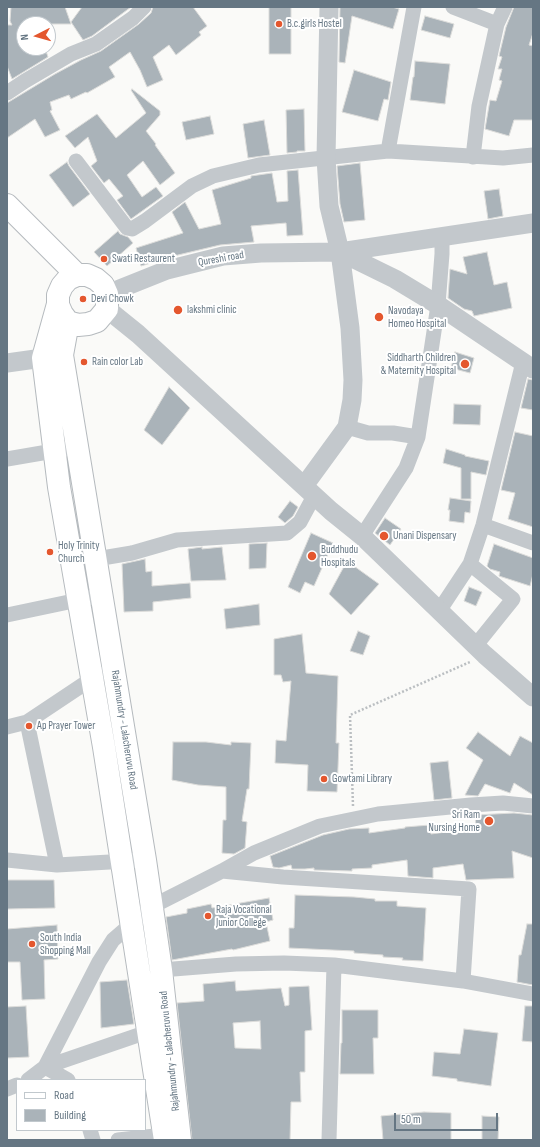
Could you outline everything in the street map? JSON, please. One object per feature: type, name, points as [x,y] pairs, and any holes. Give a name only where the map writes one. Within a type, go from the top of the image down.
[{"type":"main road","points":[[7,205],[73,277]]},
{"type":"main road","points":[[7,224],[73,277],[87,275],[96,279],[103,286],[107,302],[97,321],[78,325],[63,313]]},
{"type":"main road","name":"Rajahmundry - Lalacheruvu Road","points":[[73,277],[62,286],[58,295],[63,313],[52,357],[77,447],[145,860],[161,970],[158,1028],[172,1137]]},
{"type":"main road","points":[[52,357],[54,451],[59,487],[132,924],[158,1028]]},
{"type":"street","points":[[7,93],[71,54],[96,44],[129,12],[144,7]]},
{"type":"street","points":[[96,559],[132,553],[177,540],[286,533],[300,522],[309,491],[347,427],[352,400],[353,380],[350,328],[340,252],[329,206],[326,158],[328,7]]},
{"type":"street","points":[[388,151],[414,7]]},
{"type":"street","points":[[453,7],[497,24]]},
{"type":"street","points":[[473,157],[479,106],[497,24],[505,7]]},
{"type":"street","points":[[76,161],[127,228],[132,229],[145,222],[192,186],[213,176],[259,165],[388,151],[503,158],[533,155]]},
{"type":"street","name":"Qureshi road","points":[[107,302],[167,270],[223,256],[261,253],[340,252],[533,223]]},
{"type":"street","points":[[362,536],[406,468],[418,437],[438,305],[442,237]]},
{"type":"street","points":[[340,252],[395,279],[438,305],[528,365],[484,525],[470,564],[439,611]]},
{"type":"street","points":[[107,302],[138,334],[309,491],[362,536],[439,611],[533,697]]},
{"type":"street","points":[[7,363],[52,357]]},
{"type":"street","points":[[347,427],[368,433],[393,433],[418,437]]},
{"type":"street","points":[[7,459],[77,447]]},
{"type":"street","points":[[484,525],[533,542]]},
{"type":"street","points":[[470,564],[513,599],[481,650]]},
{"type":"street","points":[[7,615],[102,595]]},
{"type":"street","points":[[7,727],[26,722],[113,664]]},
{"type":"street","points":[[26,722],[57,865]]},
{"type":"street","points":[[45,1067],[99,962],[113,940],[151,907],[254,853],[320,826],[378,814],[471,804],[503,803],[533,806]]},
{"type":"street","points":[[7,860],[57,865],[145,860]]},
{"type":"street","points":[[222,871],[283,878],[469,889],[463,981]]},
{"type":"street","points":[[161,970],[236,964],[284,963],[334,965],[463,981],[533,994]]},
{"type":"street","points":[[329,1140],[334,965]]},
{"type":"street","points":[[29,1079],[45,1067],[158,1028]]},
{"type":"street","points":[[45,1067],[66,1079]]},
{"type":"street","points":[[118,1140],[172,1137]]},
{"type":"path","points":[[354,819],[350,715],[481,650]]},
{"type":"building","points":[[11,7],[65,7],[71,24],[56,24],[56,16],[16,16],[16,56],[48,57],[12,79],[7,66],[7,25],[12,25],[10,21]]},
{"type":"building","points":[[82,7],[131,7],[92,36],[83,40],[71,22]]},
{"type":"building","points":[[153,7],[193,7],[207,26],[199,32],[201,35],[176,55],[169,45],[153,57],[163,80],[147,87],[130,52],[109,67],[115,77],[87,93],[86,92],[71,99],[69,95],[50,102],[52,110],[50,111],[60,130],[45,137],[35,119],[7,138],[7,103],[55,74],[101,51],[139,24],[151,13]]},
{"type":"building","points":[[269,7],[291,7],[291,54],[269,54]]},
{"type":"building","points":[[340,7],[392,7],[399,9],[393,29],[352,16],[345,63],[339,62]]},
{"type":"building","points":[[514,7],[533,7],[533,33],[529,45],[533,46],[533,120],[514,120],[509,136],[485,129],[490,100],[496,101],[502,81],[499,80],[502,69],[498,69],[502,57],[499,56],[506,27]]},
{"type":"building","points":[[425,16],[454,24],[450,38],[421,30]]},
{"type":"building","points":[[415,61],[450,64],[445,104],[410,100]]},
{"type":"building","points":[[354,70],[391,82],[388,100],[384,99],[378,121],[342,112]]},
{"type":"building","points":[[132,89],[160,111],[160,115],[146,131],[175,173],[160,185],[143,161],[127,175],[142,197],[156,187],[163,196],[131,219],[117,200],[123,196],[109,179],[104,183],[91,166],[97,161],[88,137],[75,148],[65,136],[97,114],[116,138],[146,113],[131,90]]},
{"type":"building","points":[[304,109],[305,151],[287,153],[286,110]]},
{"type":"building","points":[[210,116],[214,134],[186,140],[182,122]]},
{"type":"building","points":[[264,120],[270,155],[248,158],[243,124]]},
{"type":"building","points":[[67,162],[90,194],[73,207],[49,175]]},
{"type":"building","points":[[360,163],[365,220],[344,222],[340,204],[337,166]]},
{"type":"building","points":[[298,170],[303,235],[287,236],[286,223],[251,226],[254,242],[220,245],[141,266],[136,248],[183,233],[172,212],[185,202],[199,229],[221,224],[212,190],[251,178],[251,176],[272,173],[277,202],[288,201],[287,171]]},
{"type":"building","points":[[499,189],[503,216],[488,219],[484,191]]},
{"type":"building","points":[[118,231],[120,234],[128,237],[133,243],[107,266],[94,252]]},
{"type":"building","points":[[487,252],[494,285],[507,282],[512,308],[474,316],[472,311],[464,309],[448,298],[450,269],[467,274],[463,257]]},
{"type":"building","points":[[455,352],[474,358],[470,373],[451,368]]},
{"type":"building","points":[[528,379],[533,380],[533,410],[521,408]]},
{"type":"building","points":[[169,387],[190,408],[162,445],[144,430]]},
{"type":"building","points":[[454,404],[481,405],[480,425],[453,424]]},
{"type":"building","points":[[515,432],[533,436],[533,527],[508,519],[515,493],[501,490]]},
{"type":"building","points":[[446,449],[465,456],[489,461],[486,475],[471,472],[471,499],[461,499],[461,468],[443,463]]},
{"type":"building","points":[[450,498],[471,501],[470,513],[465,512],[464,523],[449,521],[450,510],[448,510]]},
{"type":"building","points":[[290,501],[298,507],[293,516],[285,523],[278,517]]},
{"type":"building","points":[[385,518],[401,529],[390,545],[375,533]]},
{"type":"building","points":[[311,533],[333,543],[314,586],[305,582],[300,593],[288,587]]},
{"type":"building","points":[[267,543],[266,568],[249,569],[249,544]]},
{"type":"building","points":[[494,544],[533,558],[533,574],[530,586],[499,576],[500,572],[490,569],[487,566]]},
{"type":"building","points":[[202,547],[202,549],[222,547],[226,580],[191,581],[188,549]]},
{"type":"building","points":[[145,559],[146,572],[152,571],[152,586],[190,583],[191,598],[153,602],[153,611],[124,612],[122,564]]},
{"type":"building","points":[[347,561],[379,584],[351,615],[329,594]]},
{"type":"building","points":[[469,587],[482,592],[476,606],[464,601]]},
{"type":"building","points":[[259,604],[260,625],[226,629],[224,609]]},
{"type":"building","points":[[358,631],[370,636],[363,655],[350,651]]},
{"type":"building","points":[[302,634],[306,673],[338,676],[336,743],[339,743],[337,792],[307,791],[308,765],[275,763],[276,740],[286,741],[291,681],[283,682],[281,675],[274,675],[274,639]]},
{"type":"building","points":[[478,732],[510,756],[520,736],[533,743],[533,795],[514,783],[510,793],[485,784],[478,796],[465,795],[483,760],[466,748]]},
{"type":"building","points":[[173,742],[206,742],[231,745],[231,742],[251,743],[249,789],[247,789],[242,821],[247,822],[245,848],[234,854],[222,853],[223,820],[226,820],[226,787],[198,785],[172,780]]},
{"type":"building","points":[[448,761],[452,798],[434,800],[430,763]]},
{"type":"building","points":[[514,813],[533,815],[533,858],[512,851],[514,878],[466,880],[463,864],[433,868],[433,878],[408,876],[407,860],[372,865],[372,868],[352,869],[352,871],[314,870],[314,868],[292,869],[291,865],[279,868],[273,867],[270,856],[323,835],[349,829],[369,828],[369,833],[405,827],[430,825],[431,834],[476,828],[475,815]]},
{"type":"building","points":[[7,880],[54,880],[55,908],[7,909]]},
{"type":"building","points":[[295,895],[354,897],[375,899],[375,901],[397,901],[397,906],[426,908],[423,961],[402,960],[403,958],[354,953],[354,951],[289,948],[289,928],[294,928]]},
{"type":"building","points":[[269,898],[273,920],[266,922],[270,941],[233,950],[172,960],[166,917],[187,913],[187,909],[211,904],[212,908]]},
{"type":"building","points":[[527,924],[533,924],[533,985],[517,982],[519,955],[521,955]]},
{"type":"building","name":"South India Shopping Mall","points":[[57,925],[58,959],[44,960],[45,999],[22,1000],[20,962],[7,962],[7,929]]},
{"type":"building","points":[[127,980],[134,1024],[101,1028],[100,982]]},
{"type":"building","points":[[235,981],[236,991],[281,988],[285,1006],[289,1005],[289,987],[309,986],[312,1030],[305,1031],[305,1072],[300,1072],[301,1102],[291,1102],[290,1140],[192,1140],[177,1003],[204,1001],[203,984]],"holes":[[[260,1021],[261,1049],[235,1048],[233,1023]]]},
{"type":"building","points":[[26,1006],[29,1057],[7,1058],[7,1007]]},
{"type":"building","points":[[525,1006],[533,1006],[533,1042],[522,1041]]},
{"type":"building","points":[[342,1010],[378,1010],[378,1038],[373,1038],[374,1074],[340,1074]]},
{"type":"building","points":[[464,1029],[498,1033],[491,1086],[457,1081],[457,1079],[432,1076],[434,1052],[460,1054]]},
{"type":"building","points":[[424,1112],[451,1113],[451,1140],[383,1140],[381,1116]]},
{"type":"building","points":[[482,1116],[499,1117],[498,1140],[482,1140]]},
{"type":"place","name":"B.c.girls Hostel","points":[[279,24]]},
{"type":"place","name":"Swati Restaurent","points":[[104,259]]},
{"type":"place","name":"Devi Chowk","points":[[83,299]]},
{"type":"place","name":"lakshmi clinic","points":[[178,310]]},
{"type":"place","name":"Navodaya Homeo Hospital","points":[[379,317]]},
{"type":"place","name":"Rain color Lab","points":[[84,362]]},
{"type":"place","name":"Siddharth Children & Maternity Hospital","points":[[465,364]]},
{"type":"place","name":"Unani Dispensary","points":[[384,536]]},
{"type":"place","name":"Holy Trinity Church","points":[[50,552]]},
{"type":"place","name":"Buddhudu Hospitals","points":[[312,556]]},
{"type":"place","name":"Ap Prayer Tower","points":[[29,726]]},
{"type":"place","name":"Gowtami Library","points":[[324,779]]},
{"type":"place","name":"Sri Ram Nursing Home","points":[[489,821]]},
{"type":"place","name":"Raja Vocational Junior College","points":[[208,916]]},
{"type":"place","name":"South India Shopping Mall","points":[[32,944]]}]
